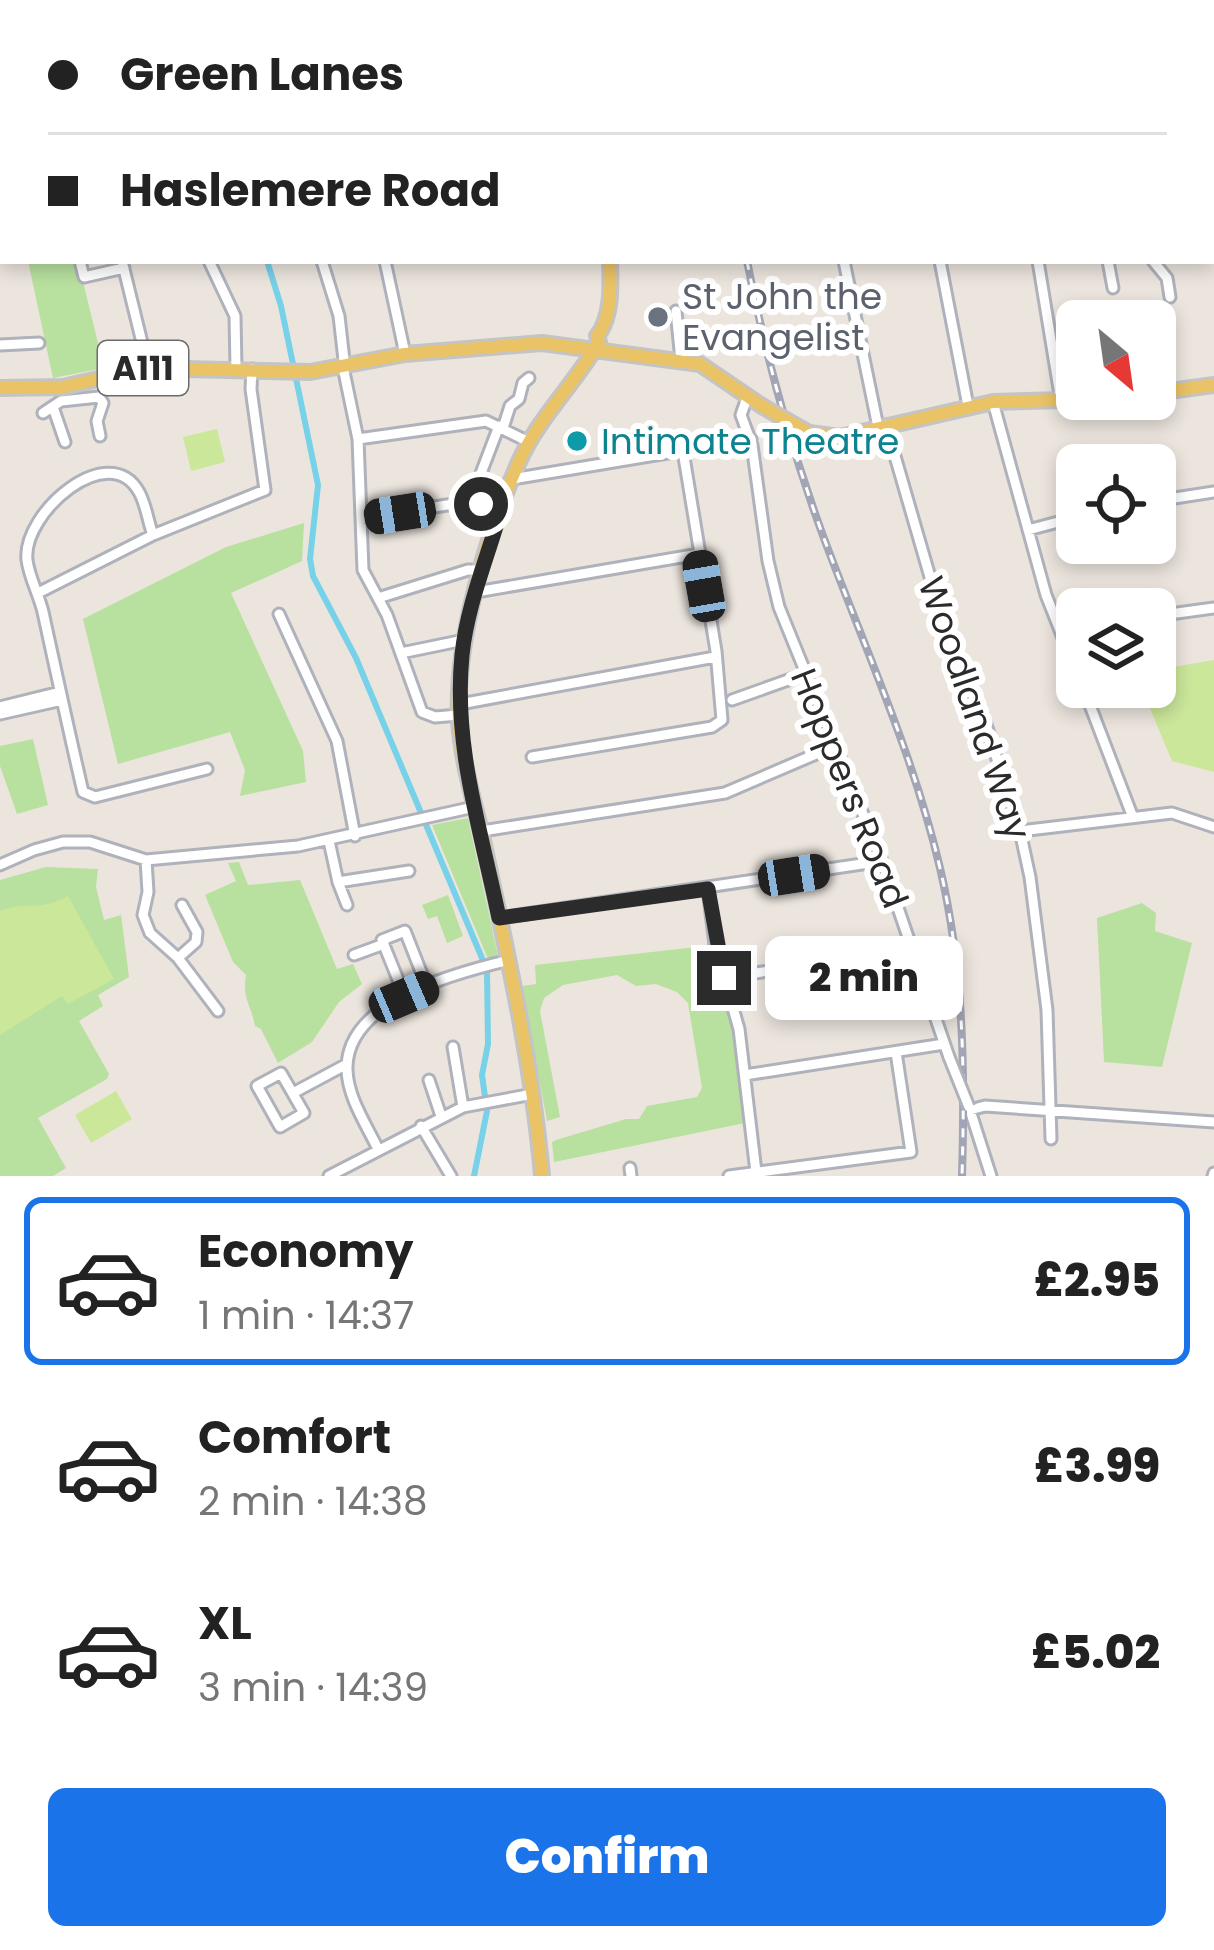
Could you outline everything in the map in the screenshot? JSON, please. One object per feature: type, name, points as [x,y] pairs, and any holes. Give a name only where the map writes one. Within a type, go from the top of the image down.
[{"type":"main road","points":[[542,1176],[509,960],[474,807],[459,710],[464,640],[512,479],[529,442],[599,340],[610,264]]},
{"type":"main road","name":"A111","points":[[0,388],[70,393],[148,368],[310,373],[405,353],[599,340],[700,364],[809,433],[840,436],[993,402],[1056,401]]},
{"type":"main road","points":[[1176,390],[1214,385]]},
{"type":"street","points":[[81,264],[84,277],[123,264],[148,368]]},
{"type":"street","points":[[210,264],[235,316],[236,368]]},
{"type":"street","points":[[326,264],[339,316],[358,439],[363,570],[424,715],[715,657]]},
{"type":"street","points":[[386,264],[405,353]]},
{"type":"street","name":"Woodland Way","points":[[845,264],[882,426],[950,646],[989,730],[1020,831],[1047,1010],[1052,1139]]},
{"type":"street","points":[[941,264],[968,406]]},
{"type":"street","points":[[1038,264],[1056,371]]},
{"type":"street","points":[[1109,264],[1113,288]]},
{"type":"street","points":[[1155,264],[1167,278],[1170,297]]},
{"type":"street","points":[[676,311],[681,360]]},
{"type":"street","points":[[0,346],[39,344]]},
{"type":"street","points":[[38,593],[153,536],[265,490],[252,369]]},
{"type":"street","points":[[470,502],[510,406],[519,400],[529,378]]},
{"type":"street","points":[[65,442],[48,410],[70,393],[99,397],[103,403],[97,421],[100,436]]},
{"type":"street","name":"Hoppers Road","points":[[748,395],[741,415],[751,440],[773,587],[914,948],[991,1176]]},
{"type":"street","points":[[993,402],[1056,618]]},
{"type":"street","points":[[358,439],[486,421],[529,442]]},
{"type":"street","points":[[512,479],[751,440]]},
{"type":"street","points":[[532,757],[713,727],[724,716],[686,450]]},
{"type":"street","points":[[153,536],[139,491],[129,481],[106,475],[76,483],[50,504],[28,544],[27,560],[83,792],[88,797],[208,769]]},
{"type":"street","points":[[1176,498],[1214,492]]},
{"type":"street","points":[[362,520],[470,502],[500,513]]},
{"type":"street","points":[[1028,530],[1056,523]]},
{"type":"street","points":[[476,592],[699,554]]},
{"type":"street","points":[[378,598],[468,570],[482,571]]},
{"type":"street","points":[[1176,613],[1214,608]]},
{"type":"street","points":[[279,614],[337,742],[356,836]]},
{"type":"street","points":[[401,653],[464,640]]},
{"type":"street","points":[[732,700],[805,674]]},
{"type":"street","points":[[0,711],[61,696]]},
{"type":"street","points":[[1091,708],[1132,815]]},
{"type":"street","points":[[482,831],[725,793],[837,745]]},
{"type":"street","points":[[0,866],[50,844],[75,841],[146,860],[329,842],[474,807]]},
{"type":"street","points":[[1020,831],[1172,813],[1214,827]]},
{"type":"street","points":[[329,842],[347,905]]},
{"type":"street","points":[[146,860],[148,892],[142,915],[150,933],[178,958],[218,1011]]},
{"type":"street","points":[[499,918],[882,862]]},
{"type":"street","points":[[338,882],[409,871]]},
{"type":"street","points":[[708,889],[724,978],[739,1029],[756,1172]]},
{"type":"street","points":[[178,958],[196,942],[182,905]]},
{"type":"street","points":[[404,997],[382,940],[405,931],[427,987]]},
{"type":"street","points":[[354,955],[384,944]]},
{"type":"street","points":[[724,978],[914,948]]},
{"type":"street","points":[[378,1149],[352,1097],[347,1064],[355,1033],[370,1016],[404,997],[509,960]]},
{"type":"street","points":[[745,1075],[944,1044]]},
{"type":"street","points":[[453,1047],[463,1107]]},
{"type":"street","points":[[729,1176],[911,1152],[896,1052]]},
{"type":"street","points":[[293,1093],[347,1064]]},
{"type":"street","points":[[281,1073],[293,1093],[304,1114],[280,1127],[257,1086],[281,1073]]},
{"type":"street","points":[[429,1080],[442,1116]]},
{"type":"street","points":[[329,1176],[463,1107],[510,1097],[534,1108]]},
{"type":"street","points":[[969,1108],[1214,1122]]},
{"type":"street","points":[[422,1126],[451,1176]]},
{"type":"green space","points":[[29,264],[79,264],[104,368],[53,378]]},
{"type":"green space","points":[[217,429],[225,462],[191,471],[183,437]]},
{"type":"green space","points":[[304,523],[302,561],[231,593],[303,751],[306,782],[240,796],[245,770],[230,732],[118,764],[83,619],[226,547]]},
{"type":"green space","points":[[1214,660],[1214,772],[1172,761],[1150,708],[1176,708],[1176,666]]},
{"type":"green space","points":[[33,739],[48,805],[17,814],[0,766],[0,746]]},
{"type":"green space","points":[[468,818],[498,956],[488,959],[432,825]]},
{"type":"green space","points":[[239,862],[248,885],[300,880],[337,969],[353,964],[362,984],[339,1002],[312,1042],[278,1063],[255,1026],[246,996],[246,975],[233,962],[205,895],[236,881],[228,863]]},
{"type":"green space","points":[[46,867],[98,869],[96,887],[104,920],[121,915],[129,977],[98,995],[103,1006],[79,1021],[109,1074],[107,1079],[38,1118],[66,1168],[53,1176],[0,1176],[0,880]]},
{"type":"green space","points":[[448,895],[463,936],[447,943],[437,916],[428,919],[422,905]]},
{"type":"green space","points":[[68,896],[114,979],[68,1004],[62,996],[0,1035],[0,911]]},
{"type":"green space","points":[[1142,903],[1156,913],[1155,931],[1192,943],[1162,1067],[1104,1062],[1097,918]]},
{"type":"green space","points":[[715,945],[742,1057],[750,1122],[554,1162],[552,1142],[556,1140],[639,1119],[647,1106],[697,1097],[702,1088],[688,1003],[677,992],[656,984],[636,986],[617,975],[563,985],[544,998],[540,1011],[560,1117],[547,1121],[522,986],[536,984],[535,965]]},
{"type":"green space","points":[[116,1091],[132,1119],[91,1143],[75,1115]]},
{"type":"waterway","points":[[268,264],[318,485],[310,559],[313,576],[356,658],[487,970],[488,1044],[482,1075],[487,1111],[474,1176]]},
{"type":"waterway","points":[[757,296],[776,291]]},
{"type":"railway","points":[[748,264],[799,466],[902,741],[940,868],[961,1021],[962,1176]]},
{"type":"place","name":"St John the Evangelist","points":[[658,317]]},
{"type":"place","name":"Intimate Theatre","points":[[577,441]]},
{"type":"route","points":[[481,504],[500,513],[464,640],[459,715],[499,918],[708,889],[724,978]]}]
